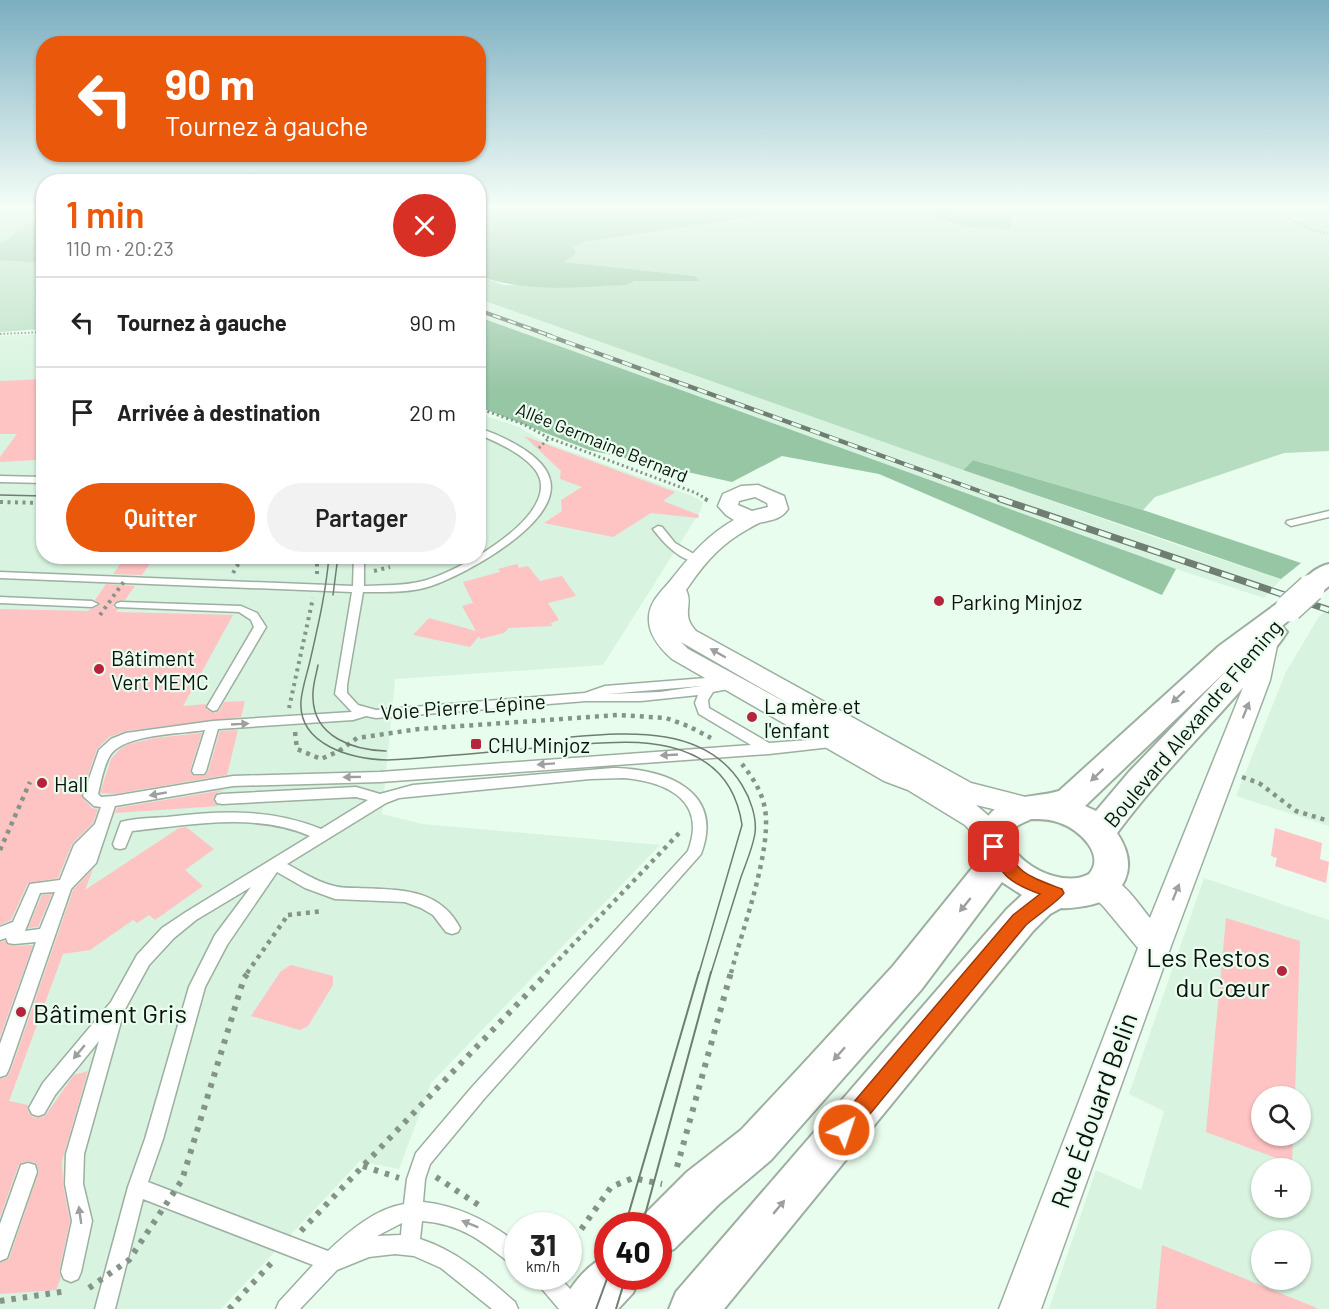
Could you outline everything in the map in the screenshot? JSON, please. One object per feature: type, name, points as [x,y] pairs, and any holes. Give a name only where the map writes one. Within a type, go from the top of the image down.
[{"type":"street","points":[[677,587],[673,613],[677,625],[688,636],[961,790],[992,800],[1075,816],[1099,832],[1109,846],[1113,860],[1110,874],[1101,885],[1081,893],[1056,893],[1022,881],[1008,870],[996,847],[975,818],[918,783],[894,774],[734,684],[697,673],[669,644],[661,632],[662,608],[695,559],[724,533],[753,518],[774,513],[778,509],[777,500],[765,493],[735,494],[723,507],[721,514],[697,549],[695,559]]},
{"type":"street","points":[[723,507],[753,518]]},
{"type":"street","points":[[1289,608],[1320,580]]},
{"type":"street","name":"Boulevard Alexandre Fleming","points":[[1099,832],[1266,641],[1289,608]]},
{"type":"street","name":"Boulevard Alexandre Fleming","points":[[1037,807],[1071,799],[1229,652],[1289,608]]},
{"type":"street","name":"Rue Édouard Belin","points":[[1020,1309],[1155,946],[1258,680],[1266,641]]},
{"type":"street","points":[[734,684],[769,682]]},
{"type":"street","points":[[672,1219],[703,1188],[756,1146],[907,978],[986,879],[996,847],[997,826],[1004,817],[1014,811],[1037,807]]},
{"type":"street","points":[[1101,885],[1115,898],[1155,946]]},
{"type":"street","points":[[693,1309],[1020,920],[1037,904],[1056,893]]},
{"type":"street","points":[[584,1309],[602,1290]]},
{"type":"lane","points":[[486,435],[512,446],[537,466],[546,480],[546,495],[540,509],[504,543],[486,553]]},
{"type":"lane","points":[[0,479],[36,480]]},
{"type":"lane","points":[[1291,523],[1329,514]]},
{"type":"lane","points":[[658,529],[671,545],[695,559]]},
{"type":"lane","name":"Voie Pierre Lépine","points":[[359,564],[358,589],[341,694],[354,708],[363,712],[399,713],[586,697],[606,699],[708,690],[734,684]]},
{"type":"lane","points":[[0,575],[358,589],[417,585],[444,576],[466,564]]},
{"type":"lane","points":[[0,600],[92,603]]},
{"type":"lane","points":[[121,605],[241,609],[253,614],[259,621],[260,627],[213,707]]},
{"type":"lane","name":"Voie Pierre Lépine","points":[[586,697],[605,690],[697,673]]},
{"type":"lane","points":[[708,690],[701,698],[700,704],[704,711],[769,749]]},
{"type":"lane","points":[[363,712],[353,716],[213,725],[131,736],[116,742],[104,753],[90,796],[99,802],[233,781],[380,777],[837,743],[861,746],[906,760]]},
{"type":"lane","points":[[199,771],[213,725]]},
{"type":"lane","points":[[579,776],[589,767],[605,760]]},
{"type":"lane","points":[[38,1108],[49,1089],[117,1008],[143,960],[168,933],[191,916],[381,799],[413,790],[612,773],[650,776],[676,786],[688,795],[698,812],[702,827],[701,841],[694,854],[423,1159],[416,1179],[410,1244]]},
{"type":"lane","points":[[222,799],[356,792],[381,799]]},
{"type":"lane","points":[[0,1069],[46,935],[66,885],[88,863],[110,801]]},
{"type":"lane","points":[[120,844],[126,826],[229,818],[268,819],[309,828],[322,835]]},
{"type":"lane","points":[[275,864],[310,884],[335,892],[405,896],[416,899],[445,914],[452,928]]},
{"type":"lane","points":[[105,1309],[137,1187],[154,1139],[197,987],[221,940],[275,864]]},
{"type":"lane","points":[[46,935],[14,938],[35,888],[66,885]]},
{"type":"lane","points":[[0,934],[18,927]]},
{"type":"lane","points":[[71,1272],[82,1221],[74,1184],[75,1154],[117,1008]]},
{"type":"lane","points":[[0,1251],[28,1172]]},
{"type":"lane","points":[[137,1187],[331,1262],[372,1246],[410,1244],[431,1252],[465,1271],[508,1309]]},
{"type":"lane","points":[[286,1309],[359,1236],[385,1220],[414,1211],[448,1215],[479,1228],[504,1247]]},
{"type":"lane","points":[[557,1290],[570,1309]]},
{"type":"path","points":[[0,334],[36,332]]},
{"type":"path","name":"Allée Germaine Bernard","points":[[486,411],[523,424],[549,438],[696,494],[723,507]]},
{"type":"path","points":[[0,502],[36,503]]},
{"type":"path","points":[[317,564],[317,582]]},
{"type":"path","points":[[100,615],[125,580]]},
{"type":"path","points":[[289,717],[296,670],[315,592]]},
{"type":"path","points":[[294,725],[297,749],[321,759],[339,751],[357,738],[419,729],[643,714],[672,718],[689,725],[727,751],[752,776],[762,793],[767,812],[762,859],[675,1176]]},
{"type":"path","points":[[1238,776],[1259,783],[1296,811],[1329,821]]},
{"type":"path","points":[[0,850],[30,782]]},
{"type":"path","points":[[490,1213],[436,1177],[396,1178],[363,1166],[698,812]]},
{"type":"path","points":[[0,1301],[89,1288],[129,1260],[182,1180],[244,978],[288,915],[323,911]]},
{"type":"path","points":[[582,1228],[611,1187],[633,1178],[672,1187]]},
{"type":"shaded area","points":[[0,268],[36,268],[36,329],[0,332]]},
{"type":"shaded area","points":[[620,268],[1329,268],[1329,451],[1284,453],[1155,497],[1143,510],[973,460],[963,470],[486,301],[486,279],[504,285],[626,285],[634,281],[698,281],[695,276]]},
{"type":"shaded area","points":[[486,302],[1171,543],[1281,579],[1264,598],[1176,569],[486,320]]},
{"type":"shaded area","points":[[36,334],[36,564],[486,564],[486,416],[519,427],[542,441],[703,502],[701,510],[603,665],[395,679],[382,814],[422,824],[660,845],[431,1083],[399,1169],[360,1161],[221,1309],[0,1309],[0,336]]},
{"type":"shaded area","points":[[1329,607],[1329,826],[1236,796],[1286,672],[1318,618]]},
{"type":"shaded area","points":[[1204,878],[1329,920],[1329,1309],[1049,1309],[1096,1170],[1141,1190],[1164,1111],[1129,1094]]},
{"type":"green space","points":[[486,268],[621,268],[695,276],[699,281],[634,281],[626,285],[551,288],[486,278]]},
{"type":"green space","points":[[486,320],[1176,569],[1162,595],[879,474],[782,456],[732,482],[589,450],[486,410]]},
{"type":"green space","points":[[973,460],[1143,510],[1301,563],[1281,579],[963,470]]},
{"type":"building","points":[[36,379],[36,460],[0,462],[0,457],[17,434],[0,434],[0,381]]},
{"type":"building","points":[[524,436],[675,492],[663,501],[699,515],[698,518],[651,513],[613,537],[544,523],[562,511],[561,500],[582,487],[560,479],[561,471]]},
{"type":"building","points":[[120,564],[150,564],[142,575],[113,574]]},
{"type":"building","points":[[517,564],[519,568],[528,566],[540,581],[562,576],[576,596],[548,603],[559,620],[551,623],[552,626],[509,628],[504,633],[480,639],[479,636],[470,647],[413,635],[429,618],[476,631],[462,606],[473,603],[463,582],[500,572],[498,569]]},
{"type":"building","points":[[106,584],[135,586],[125,600],[113,603],[113,607],[118,609],[116,612],[233,615],[183,706],[206,704],[206,709],[214,713],[219,711],[224,702],[245,701],[241,717],[126,731],[109,737],[97,749],[81,795],[92,808],[98,809],[93,823],[72,844],[58,878],[28,883],[11,920],[0,925],[0,609],[87,611],[100,605],[95,600]]},
{"type":"building","points":[[238,730],[227,775],[114,794],[100,793],[111,759],[120,749],[129,744],[155,738],[202,733],[190,770],[194,776],[204,776],[208,772],[220,731]]},
{"type":"building","points":[[224,790],[213,798],[215,804],[219,806],[115,813],[117,808]]},
{"type":"building","points":[[186,827],[214,849],[185,870],[203,886],[155,920],[149,915],[137,923],[133,920],[90,950],[63,954],[9,1101],[28,1105],[27,1109],[31,1116],[37,1118],[45,1116],[74,1075],[88,1071],[62,1161],[63,1184],[70,1221],[59,1272],[61,1277],[56,1290],[0,1294],[0,1263],[9,1259],[39,1171],[36,1163],[27,1161],[19,1164],[0,1217],[0,1079],[7,1077],[11,1070],[73,890],[93,869],[85,890],[179,828]]},
{"type":"building","points":[[1275,828],[1322,843],[1320,859],[1329,862],[1326,883],[1275,866],[1277,858],[1271,856]]},
{"type":"building","points":[[52,894],[38,927],[28,928],[42,895]]},
{"type":"building","points":[[1226,918],[1300,941],[1295,1086],[1251,1086],[1251,1146],[1293,1146],[1292,1158],[1276,1158],[1206,1132]]},
{"type":"building","points":[[5,941],[8,945],[14,946],[33,945],[0,1037],[0,942]]},
{"type":"building","points":[[291,965],[333,976],[333,985],[308,1026],[300,1030],[251,1016],[281,971]]},
{"type":"building","points":[[1162,1245],[1251,1281],[1251,1290],[1273,1290],[1317,1308],[1316,1309],[1156,1309]]},
{"type":"tram line","points":[[0,495],[36,496]]},
{"type":"tram line","points":[[328,564],[301,701],[302,716],[308,729],[330,747],[359,757],[387,760],[594,743],[645,743],[685,752],[709,765],[719,774],[734,796],[742,825],[699,973]]},
{"type":"tram line","points":[[333,595],[337,564]]},
{"type":"tram line","points":[[318,665],[313,698],[320,723],[337,739],[361,748],[386,751]]},
{"type":"tram line","points":[[571,737],[642,734],[688,743],[709,752],[727,766],[742,785],[752,808],[755,833],[711,973]]},
{"type":"tram line","points":[[629,1212],[699,972]]},
{"type":"tram line","points":[[646,1212],[711,972]]},
{"type":"tram line","points":[[596,1309],[603,1290]]},
{"type":"tram line","points":[[616,1309],[622,1290]]},
{"type":"railway","points":[[486,313],[551,336]]},
{"type":"railway","points":[[547,335],[1004,500]]},
{"type":"railway","points":[[1000,499],[1329,610]]},
{"type":"place","name":"Parking Minjoz","points":[[939,601]]},
{"type":"place","name":"Bâtiment Vert MEMC","points":[[99,669]]},
{"type":"place","name":"La mère et l'enfant","points":[[752,717]]},
{"type":"place","name":"CHU Minjoz","points":[[476,744]]},
{"type":"place","name":"Hall","points":[[42,783]]},
{"type":"place","name":"Les Restos du Cœur","points":[[1282,971]]},
{"type":"place","name":"Bâtiment Gris","points":[[21,1012]]},
{"type":"route","points":[[844,1130],[1020,920],[1037,904],[1056,893],[1038,889],[1022,881],[1008,870],[994,847]]}]
